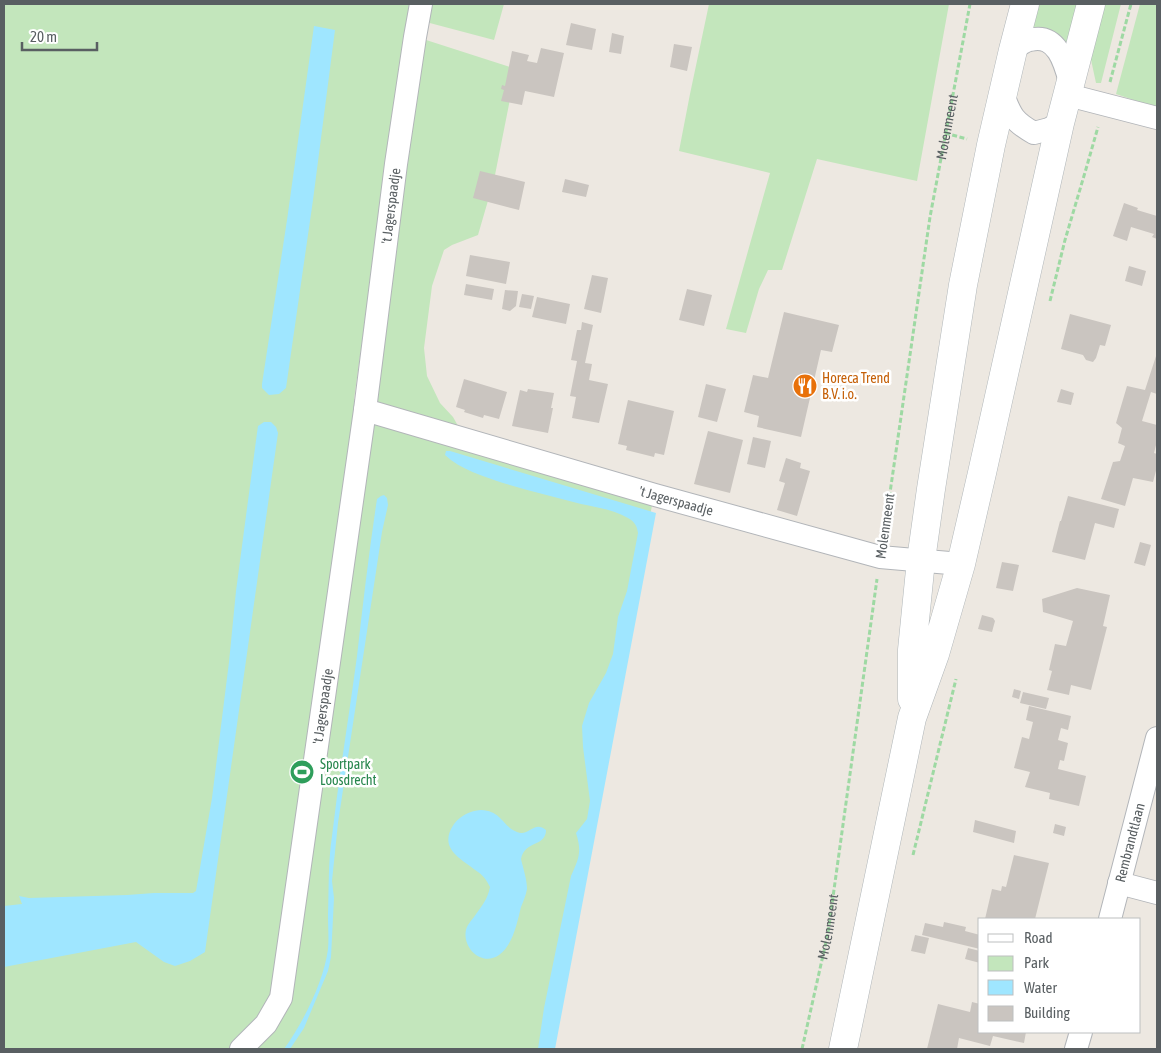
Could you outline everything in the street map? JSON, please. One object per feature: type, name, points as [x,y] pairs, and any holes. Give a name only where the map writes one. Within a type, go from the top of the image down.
[{"type":"main road","points":[[912,718],[912,650],[921,560],[963,285],[1003,95],[1025,4]]},
{"type":"main road","points":[[843,1049],[912,718],[935,654],[961,564],[1060,123],[1091,4]]},
{"type":"street","name":"'t Jagerspaadje","points":[[240,1049],[266,1024],[281,998],[365,410],[396,164],[421,4]]},
{"type":"street","points":[[1013,50],[1029,40],[1042,39],[1058,50],[1066,64],[1069,89],[1104,105],[1157,118]]},
{"type":"street","points":[[1003,95],[1012,117],[1034,133],[1049,129],[1060,123]]},
{"type":"street","name":"'t Jagerspaadje","points":[[365,410],[655,495],[880,557],[961,564]]},
{"type":"street","name":"Rembrandtlaan","points":[[1110,918],[1157,738]]},
{"type":"street","points":[[1119,883],[1157,893]]},
{"type":"street","points":[[1076,1049],[1080,1033]]},
{"type":"path","name":"Molenmeent","points":[[802,1049],[828,933],[880,557],[930,217],[970,4]]},
{"type":"path","points":[[1086,169],[1131,4]]},
{"type":"green space","name":"Sportpark Loosdrecht","points":[[4,4],[411,4],[354,399],[372,404],[423,39],[516,69],[494,180],[478,235],[444,250],[432,286],[424,348],[427,376],[440,403],[453,417],[462,433],[654,495],[548,1049],[4,1049]]},
{"type":"green space","points":[[429,4],[504,4],[494,40],[426,22]]},
{"type":"green space","points":[[709,4],[949,4],[917,181],[817,159],[782,270],[768,270],[759,289],[746,333],[726,329],[770,173],[679,151]]},
{"type":"green space","points":[[1032,4],[1081,4],[1071,47],[1025,34]]},
{"type":"green space","points":[[1102,4],[1121,4],[1101,83],[1096,83],[1090,55]]},
{"type":"green space","points":[[1140,4],[1157,4],[1157,108],[1116,94]]},
{"type":"water","points":[[314,26],[335,30],[286,388],[279,394],[269,395],[262,388],[262,384]]},
{"type":"water","points":[[264,422],[271,422],[276,427],[278,433],[205,952],[190,961],[175,966],[164,962],[136,942],[4,967],[4,906],[22,904],[19,896],[29,898],[193,893],[196,891],[212,798],[236,591],[258,426]]},
{"type":"water","points":[[446,451],[656,513],[555,1049],[538,1049],[544,1008],[571,876],[579,855],[576,833],[587,819],[590,801],[582,726],[589,703],[606,673],[613,654],[618,617],[627,591],[638,531],[632,521],[617,513],[522,489],[472,472],[451,460],[445,455]]},
{"type":"water","points":[[384,495],[387,498],[388,505],[382,532],[338,823],[332,881],[334,898],[331,957],[328,971],[304,1028],[290,1049],[284,1049],[312,1001],[326,961],[331,846],[377,499]]},
{"type":"water","points":[[481,810],[498,816],[517,832],[521,833],[538,827],[546,830],[543,839],[527,849],[521,859],[527,889],[511,940],[499,955],[486,959],[475,954],[470,949],[467,943],[466,930],[484,903],[490,887],[482,875],[459,858],[450,847],[448,840],[449,833],[460,818],[469,812]]},
{"type":"building","points":[[571,23],[596,29],[592,50],[566,45]]},
{"type":"building","points":[[612,33],[624,36],[621,54],[609,52]]},
{"type":"building","points":[[674,44],[692,47],[687,71],[670,67]]},
{"type":"building","points":[[541,48],[564,53],[554,97],[525,91],[522,105],[501,101],[504,90],[501,89],[502,85],[505,86],[512,51],[529,55],[527,61],[537,63]]},
{"type":"building","points":[[480,171],[525,182],[519,210],[473,198]]},
{"type":"building","points":[[565,179],[589,185],[586,197],[562,192]]},
{"type":"building","points":[[1124,203],[1138,208],[1137,210],[1157,216],[1157,239],[1152,237],[1154,234],[1131,227],[1127,241],[1113,236]]},
{"type":"building","points":[[470,255],[510,262],[506,284],[466,276]]},
{"type":"building","points":[[1129,266],[1146,271],[1142,286],[1125,281]]},
{"type":"building","points":[[592,275],[608,278],[601,313],[584,309]]},
{"type":"building","points":[[466,284],[494,289],[492,300],[464,295]]},
{"type":"building","points":[[687,289],[712,295],[704,326],[679,320]]},
{"type":"building","points":[[505,290],[518,291],[516,306],[510,311],[502,309]]},
{"type":"building","points":[[522,294],[534,296],[531,309],[519,307]]},
{"type":"building","points":[[537,297],[570,304],[566,324],[532,317]]},
{"type":"building","points":[[784,312],[839,325],[832,352],[821,350],[801,437],[757,427],[759,416],[744,412],[753,375],[768,378]]},
{"type":"building","points":[[1070,314],[1111,325],[1105,346],[1100,345],[1093,362],[1086,360],[1083,355],[1061,349]]},
{"type":"building","points":[[582,322],[593,325],[585,363],[592,364],[589,380],[608,384],[599,423],[572,418],[576,397],[570,396],[577,361],[571,360],[577,330],[581,330]]},
{"type":"building","points":[[1157,353],[1157,394],[1151,392],[1142,421],[1157,425],[1157,441],[1154,453],[1157,454],[1157,467],[1153,482],[1133,478],[1125,506],[1101,499],[1113,462],[1120,461],[1125,446],[1118,443],[1122,428],[1116,423],[1127,386],[1145,390]]},
{"type":"building","points":[[464,379],[507,392],[499,419],[484,415],[483,418],[464,412],[465,410],[456,407]]},
{"type":"building","points":[[706,384],[726,389],[717,422],[698,417]]},
{"type":"building","points":[[528,389],[554,393],[548,433],[512,426],[520,390],[527,392]]},
{"type":"building","points":[[1061,389],[1074,393],[1071,405],[1057,402]]},
{"type":"building","points":[[628,400],[674,411],[664,455],[655,453],[654,457],[626,450],[627,446],[618,444]]},
{"type":"building","points":[[708,431],[743,440],[730,493],[694,484]]},
{"type":"building","points":[[753,437],[771,441],[765,468],[747,464]]},
{"type":"building","points":[[786,458],[801,463],[800,468],[810,471],[797,516],[777,510],[785,483],[779,481]]},
{"type":"building","points":[[1068,496],[1119,509],[1114,528],[1095,523],[1085,560],[1052,552]]},
{"type":"building","points":[[1140,542],[1151,545],[1145,566],[1134,563]]},
{"type":"building","points":[[1002,562],[1019,565],[1013,591],[996,588]]},
{"type":"building","points":[[1077,588],[1110,595],[1103,626],[1107,627],[1091,690],[1071,685],[1069,695],[1047,690],[1052,671],[1049,670],[1055,644],[1066,646],[1073,621],[1043,612],[1042,599]]},
{"type":"building","points":[[982,615],[993,618],[995,621],[992,632],[978,629]]},
{"type":"building","points":[[1014,689],[1021,691],[1019,699],[1012,697]]},
{"type":"building","points":[[1023,692],[1049,698],[1046,709],[1020,703]]},
{"type":"building","points":[[1029,706],[1071,716],[1068,730],[1061,728],[1058,740],[1068,743],[1064,761],[1060,760],[1058,769],[1086,776],[1079,806],[1049,799],[1050,793],[1025,787],[1030,772],[1014,768],[1022,737],[1029,739],[1033,722],[1026,720]]},
{"type":"building","points":[[975,820],[1016,831],[1014,843],[973,832]]},
{"type":"building","points":[[1055,824],[1066,827],[1064,836],[1053,833]]},
{"type":"building","points":[[1014,855],[1049,863],[1035,918],[985,918],[992,889],[1001,891],[1002,886],[1006,887]]},
{"type":"building","points":[[944,922],[966,927],[965,931],[978,934],[978,949],[922,935],[925,923],[943,927]]},
{"type":"building","points":[[915,935],[929,938],[925,954],[911,951]]},
{"type":"building","points":[[968,948],[978,950],[978,962],[965,959]]},
{"type":"building","points":[[972,1002],[978,1004],[978,1033],[1026,1033],[1024,1043],[993,1036],[990,1046],[959,1038],[957,1049],[927,1049],[938,1004],[970,1012]]},
{"type":"place","name":"Horeca Trend B.V. i.o.","points":[[805,386]]},
{"type":"place","name":"Sportpark Loosdrecht","points":[[302,772]]}]
